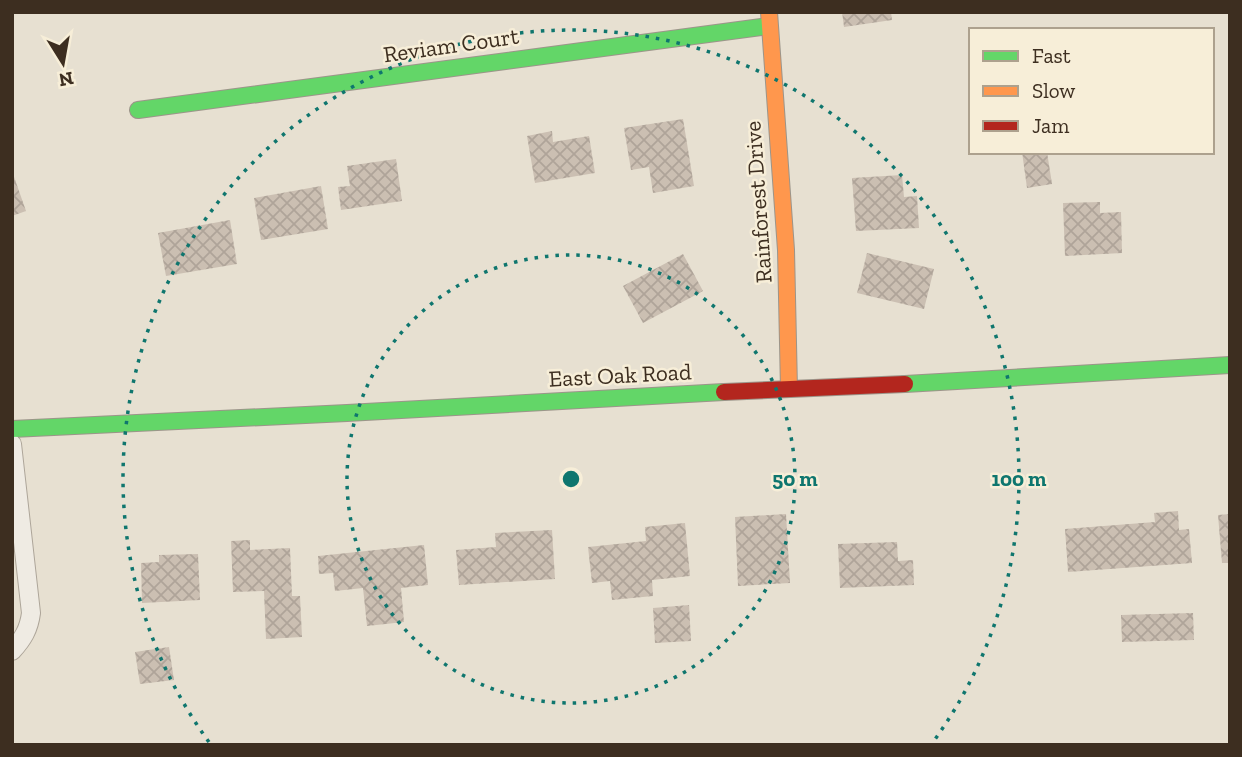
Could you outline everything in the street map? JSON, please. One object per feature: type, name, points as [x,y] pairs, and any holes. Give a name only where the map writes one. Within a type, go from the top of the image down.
[{"type":"street","name":"Reviam Court","points":[[138,110],[769,19]]},
{"type":"street","name":"Rainforest Drive","points":[[769,19],[786,250],[789,389]]},
{"type":"street","name":"East Oak Road","points":[[12,429],[360,413],[662,394],[963,382],[1230,365]]},
{"type":"lane","points":[[12,444],[31,613],[25,635],[12,651]]},
{"type":"building","points":[[842,12],[891,12],[892,20],[844,27]]},
{"type":"building","points":[[683,119],[694,186],[653,193],[649,167],[631,170],[624,128]]},
{"type":"building","points":[[552,131],[553,142],[589,136],[595,173],[535,183],[527,136]]},
{"type":"building","points":[[1022,154],[1047,154],[1052,184],[1027,188]]},
{"type":"building","points":[[396,159],[402,201],[341,210],[338,187],[350,186],[347,166]]},
{"type":"building","points":[[12,171],[26,211],[12,216]]},
{"type":"building","points":[[902,175],[904,197],[917,196],[919,228],[856,231],[852,178]]},
{"type":"building","points":[[321,186],[328,229],[261,240],[254,198]]},
{"type":"building","points":[[1100,202],[1100,213],[1121,212],[1122,253],[1065,256],[1063,203]]},
{"type":"building","points":[[230,220],[237,264],[166,276],[158,233]]},
{"type":"building","points":[[867,253],[934,269],[924,309],[857,293]]},
{"type":"building","points":[[683,254],[703,291],[643,323],[623,286]]},
{"type":"building","points":[[1178,511],[1179,530],[1189,529],[1192,563],[1068,572],[1065,529],[1155,522],[1154,513]]},
{"type":"building","points":[[786,514],[790,583],[738,586],[735,517]]},
{"type":"building","points":[[1230,514],[1230,563],[1222,563],[1218,515]]},
{"type":"building","points":[[685,523],[690,576],[652,580],[653,596],[612,600],[610,581],[592,583],[588,547],[646,541],[645,527]]},
{"type":"building","points":[[552,530],[555,579],[459,585],[456,550],[496,547],[495,533]]},
{"type":"building","points":[[250,540],[250,550],[290,548],[292,596],[300,596],[302,637],[266,639],[264,591],[233,592],[231,541]]},
{"type":"building","points":[[897,542],[898,561],[913,560],[914,585],[840,588],[838,544]]},
{"type":"building","points":[[424,545],[428,585],[401,588],[404,622],[367,626],[363,588],[335,591],[333,573],[319,574],[318,556]]},
{"type":"building","points":[[198,554],[200,600],[142,603],[141,563],[159,562],[159,555]]},
{"type":"building","points":[[689,605],[691,641],[655,643],[653,608]]},
{"type":"building","points":[[1193,613],[1194,640],[1122,642],[1121,615]]},
{"type":"building","points":[[169,647],[174,680],[140,684],[135,652]]},
{"type":"traffic: fast","points":[[138,110],[769,26]]},
{"type":"traffic: fast","points":[[905,384],[1230,365]]},
{"type":"traffic: fast","points":[[12,429],[724,392]]},
{"type":"traffic: slow","points":[[769,12],[786,250],[789,389]]},
{"type":"traffic: jam","points":[[724,392],[905,384]]}]
